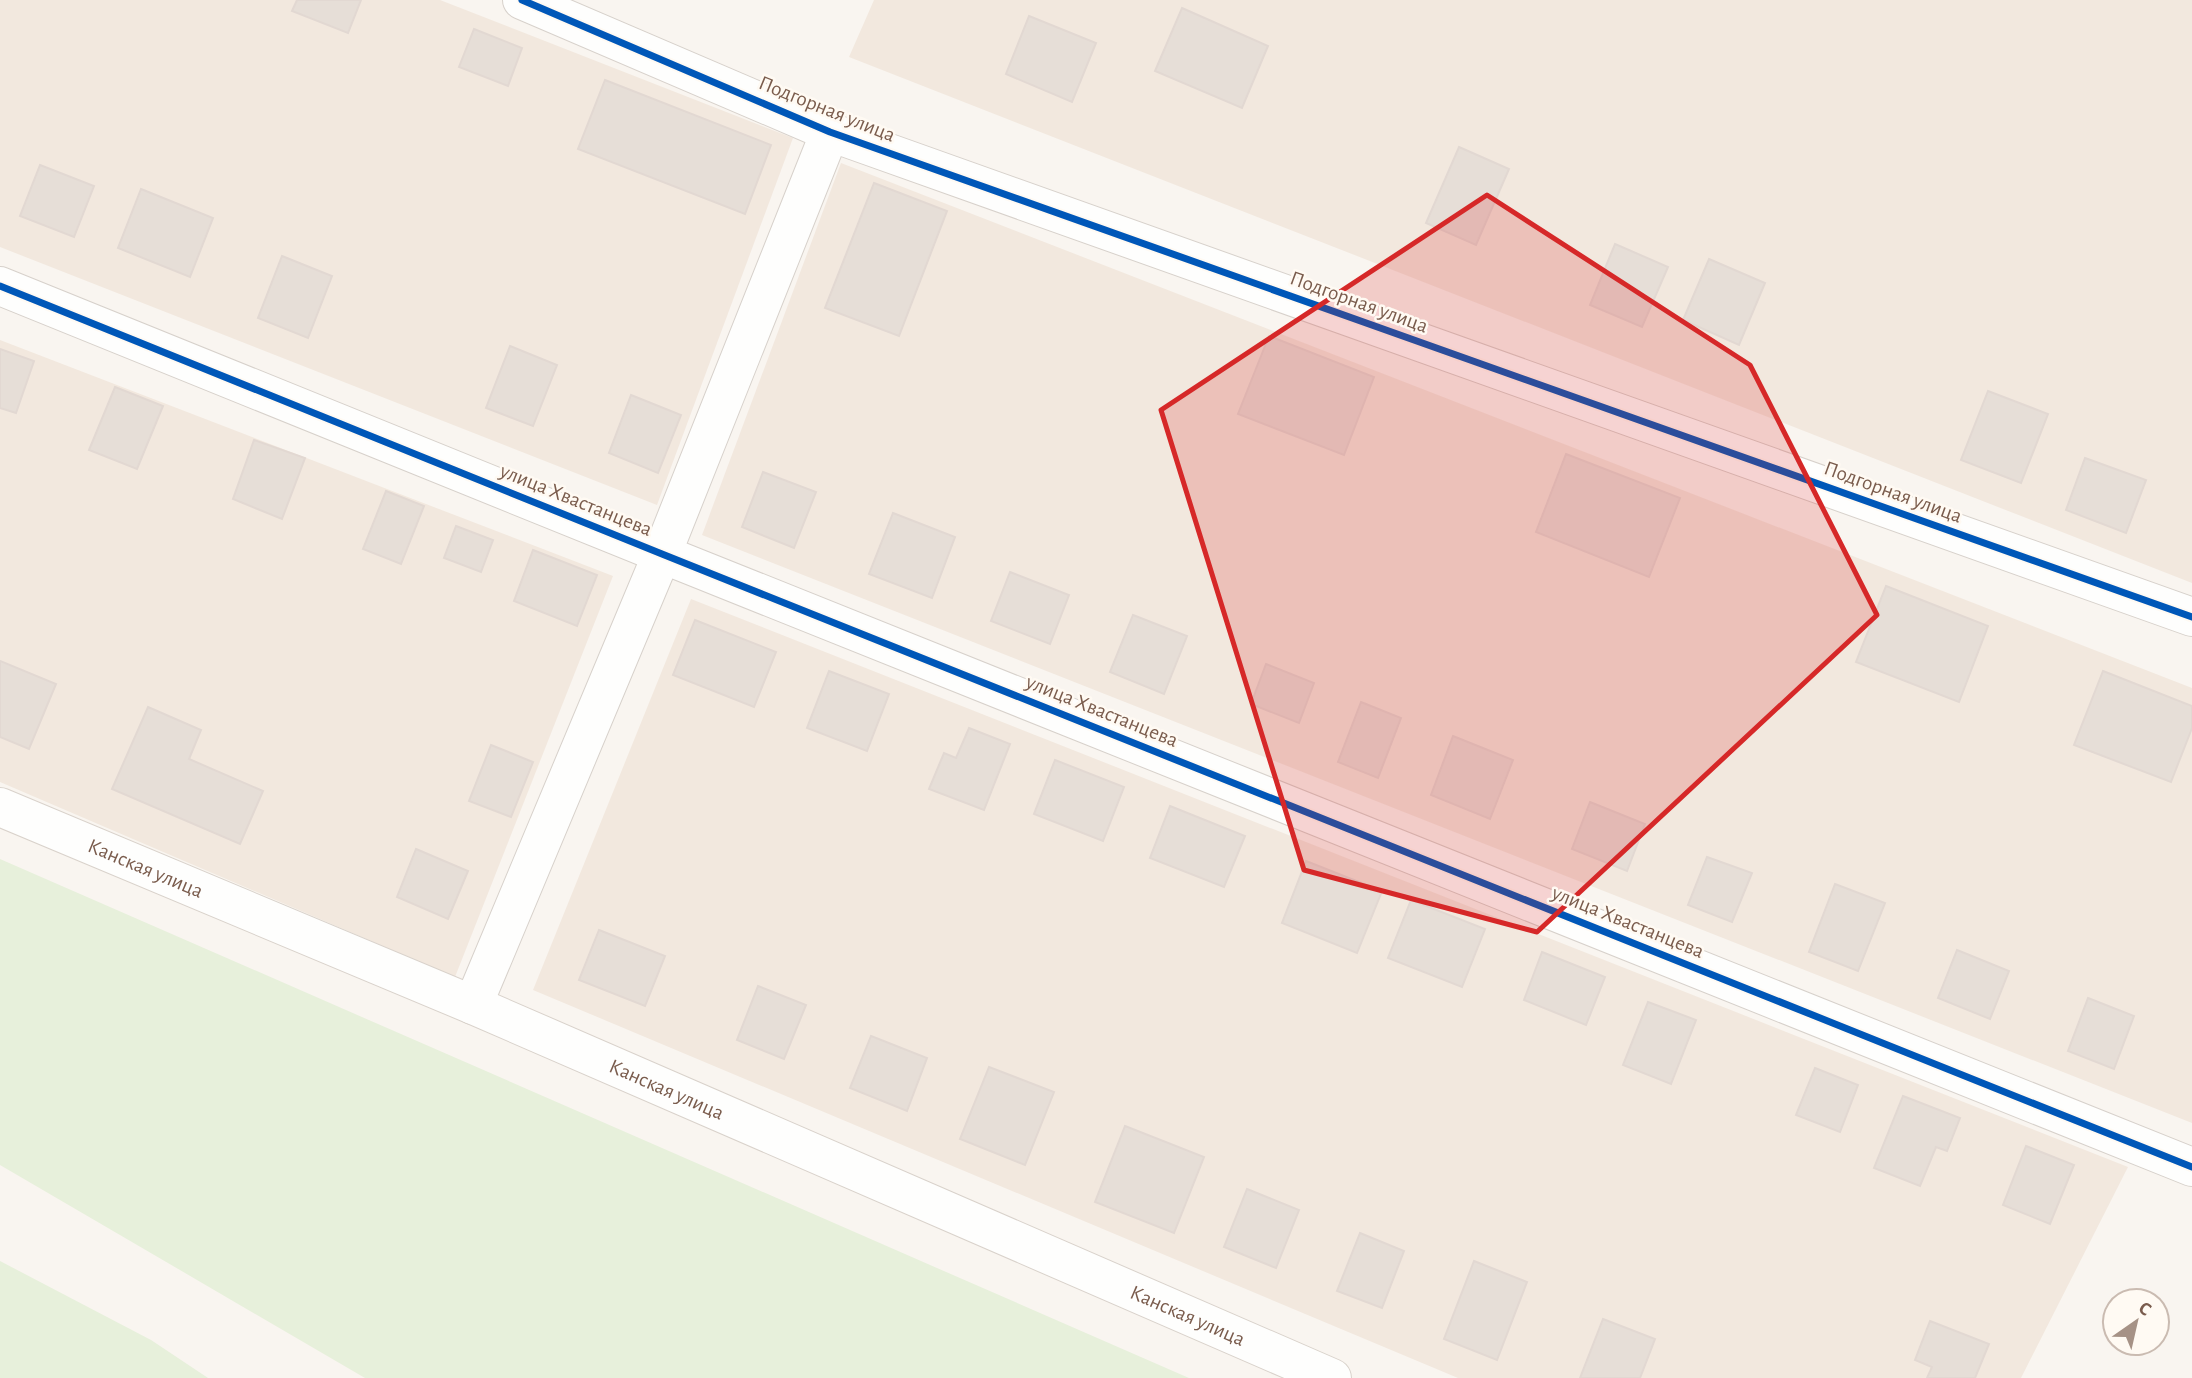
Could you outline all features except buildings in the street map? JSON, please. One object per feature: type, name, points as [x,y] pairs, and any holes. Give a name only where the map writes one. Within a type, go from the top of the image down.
[{"type":"street","name":"Подгорная улица","points":[[522,0],[830,132],[2192,617]]},
{"type":"street","points":[[472,1005],[662,554],[830,132]]},
{"type":"street","name":"улица Хвастанцева","points":[[0,286],[2192,1167]]},
{"type":"street","name":"Канская улица","points":[[0,807],[472,1005],[1332,1378]]},
{"type":"highlighted area","points":[[1487,195],[1750,365],[1877,615],[1537,932],[1304,870],[1161,410]]},
{"type":"shaded area","points":[[0,0],[440,0],[793,138],[657,505],[0,247]]},
{"type":"shaded area","points":[[874,0],[2192,0],[2192,583],[849,57]]},
{"type":"shaded area","points":[[841,163],[2192,688],[2192,1123],[702,535]]},
{"type":"shaded area","points":[[0,340],[613,576],[455,977],[0,782]]},
{"type":"shaded area","points":[[691,599],[2128,1167],[2021,1378],[1458,1378],[533,990]]},
{"type":"green space","points":[[0,859],[1189,1378],[365,1378],[0,1165]]},
{"type":"green space","points":[[0,1261],[151,1340],[208,1378],[0,1378]]},
{"type":"cycle path","points":[[522,0],[830,132],[2192,617]]},
{"type":"cycle path","points":[[0,286],[2192,1167]]}]
